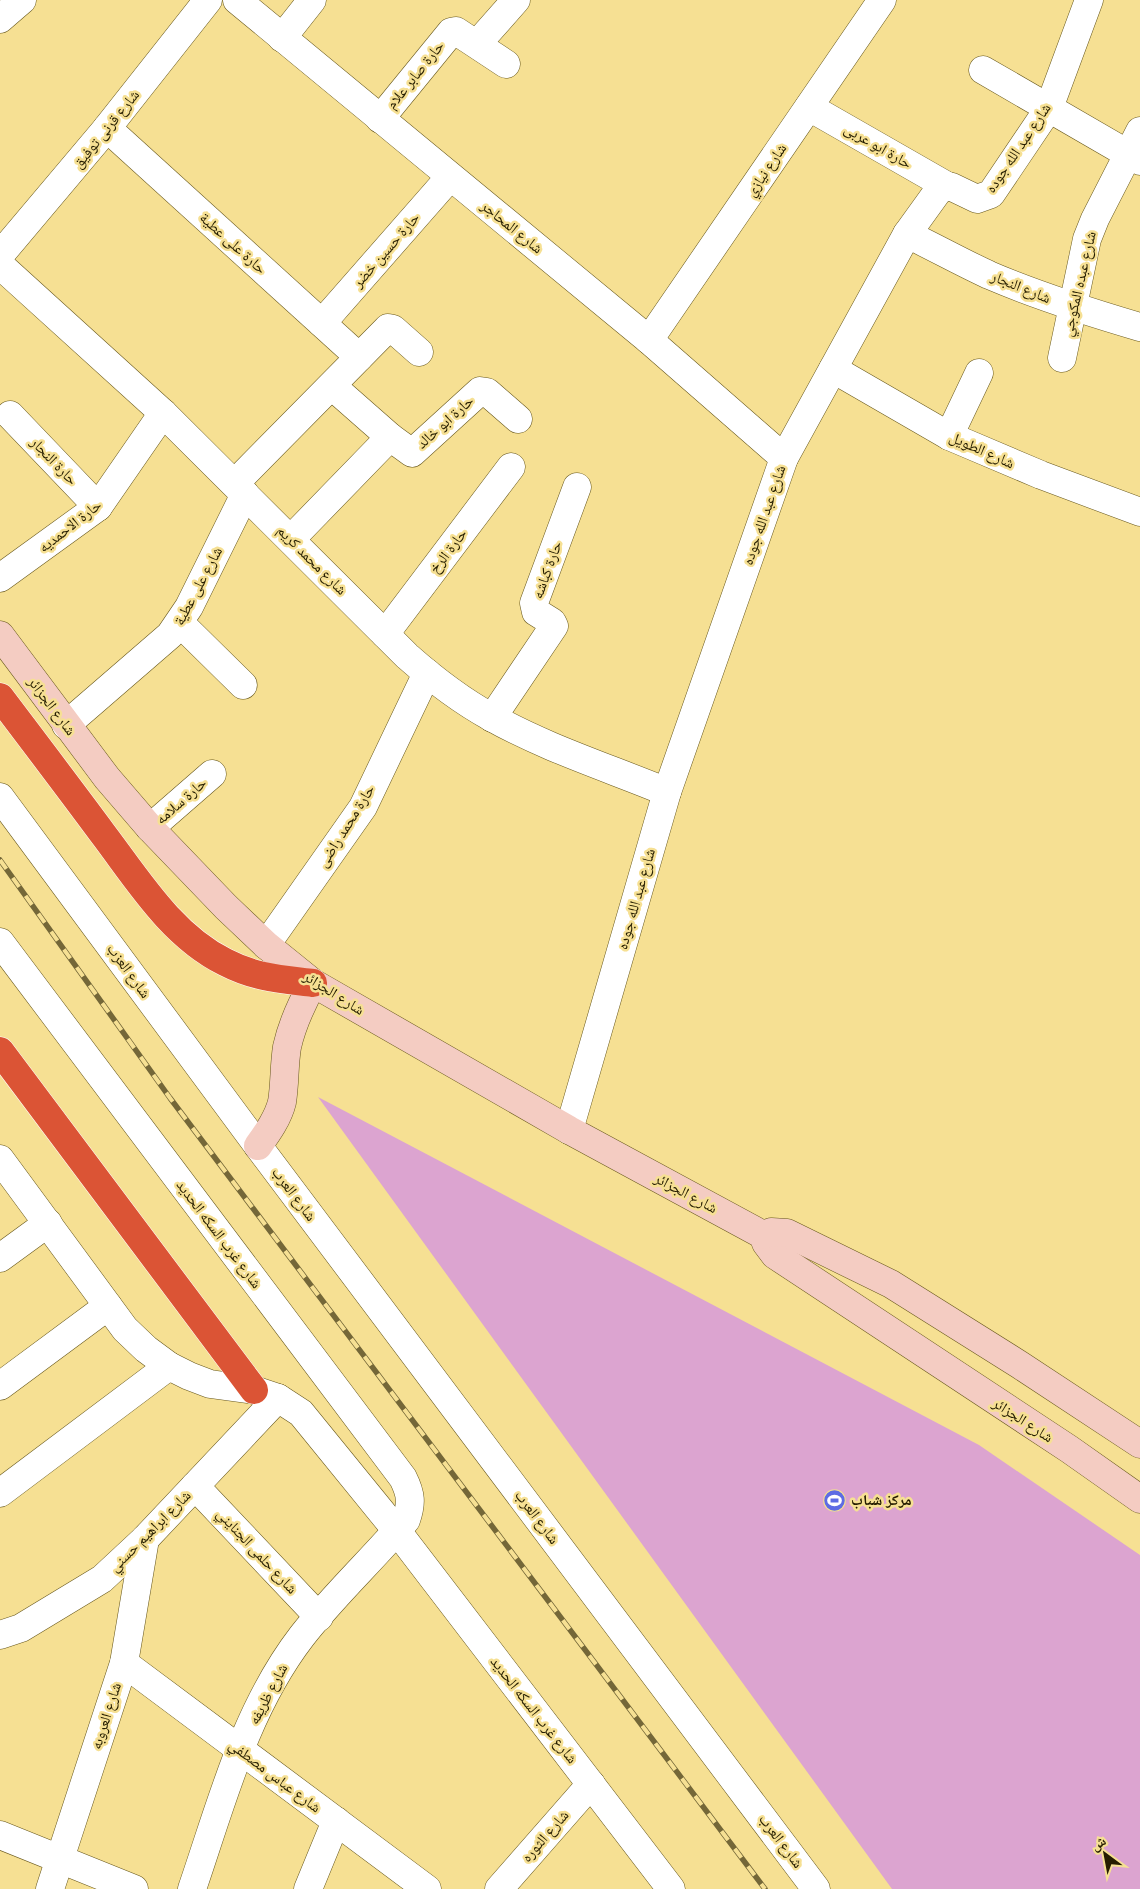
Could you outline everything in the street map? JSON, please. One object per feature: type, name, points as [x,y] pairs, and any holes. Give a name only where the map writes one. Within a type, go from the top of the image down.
[{"type":"highway","points":[[0,697],[156,903],[187,936],[224,962],[244,971],[266,978],[313,983]]},
{"type":"highway","points":[[0,1050],[266,1394]]},
{"type":"street","points":[[0,19],[22,0]]},
{"type":"street","name":"شارع قرنى توفيق","points":[[0,255],[107,128],[208,0]]},
{"type":"street","name":"شارع المحاجر","points":[[237,0],[649,340],[784,458]]},
{"type":"street","points":[[282,38],[312,0]]},
{"type":"street","points":[[476,44],[516,0]]},
{"type":"street","name":"شارع نيازي","points":[[649,340],[882,0]]},
{"type":"street","name":"شارع عبد الله جوده","points":[[569,1130],[667,792],[784,458],[907,234],[938,191],[947,186],[977,199],[992,194],[1048,108],[1089,0]]},
{"type":"street","name":"حارة صابر علام","points":[[380,119],[451,32],[456,31],[506,64]]},
{"type":"street","points":[[984,70],[1048,108],[1136,149]]},
{"type":"street","name":"حارة ابو عربى","points":[[809,106],[947,186]]},
{"type":"street","name":"حارة على عطية","points":[[107,128],[359,357]]},
{"type":"street","name":"شارع عبده المكوجي","points":[[1062,358],[1087,239],[1095,219],[1136,149]]},
{"type":"street","name":"حارة حسين خضر","points":[[322,323],[450,177]]},
{"type":"street","name":"شارع النجار","points":[[907,234],[988,274],[1074,308],[1140,327]]},
{"type":"street","name":"شارع محمد كريم","points":[[0,265],[163,413],[291,538],[385,634],[427,673],[492,718],[552,746],[667,792]]},
{"type":"street","name":"شارع على عطية","points":[[66,725],[158,646],[180,623],[240,489],[359,357],[388,328],[393,329],[419,352]]},
{"type":"street","name":"شارع الطويل","points":[[833,369],[949,436],[1041,475],[1140,512]]},
{"type":"street","points":[[949,436],[979,373]]},
{"type":"street","points":[[291,538],[390,437],[332,386]]},
{"type":"street","name":"حارة ابو خالد","points":[[390,437],[412,453],[480,391],[487,392],[518,419]]},
{"type":"street","name":"حارة الاحمديه","points":[[0,578],[98,507],[163,413]]},
{"type":"street","name":"حارة النجار","points":[[10,415],[98,507]]},
{"type":"street","name":"حارة الرخ","points":[[385,634],[511,467]]},
{"type":"street","name":"حارة كباشه","points":[[492,718],[554,626],[552,622],[536,612],[534,603],[577,487]]},
{"type":"street","points":[[180,623],[243,685]]},
{"type":"street","name":"شارع الجزائر","points":[[0,635],[107,778],[150,828],[226,908],[266,945],[313,983],[569,1130],[763,1235],[766,1243],[775,1255],[1140,1499]]},
{"type":"street","name":"حارة محمد راضى","points":[[266,945],[362,806],[427,673]]},
{"type":"street","name":"حارة سلامه","points":[[150,828],[212,774]]},
{"type":"street","name":"شارع العزب","points":[[0,797],[258,1146]]},
{"type":"street","name":"شارع غرب السكه الحديد","points":[[0,942],[403,1478],[410,1491],[411,1506],[406,1520],[397,1531]]},
{"type":"street","points":[[258,1146],[277,1118],[282,1101],[284,1068],[288,1046],[294,1024],[313,983]]},
{"type":"street","name":"شارع العرب","points":[[258,1146],[816,1889]]},
{"type":"street","name":"شارع غرب السكه الحديد","points":[[0,1159],[125,1329],[146,1349],[169,1366],[210,1384],[266,1394],[295,1409],[310,1423],[397,1531],[671,1889]]},
{"type":"street","points":[[0,1258],[48,1223]]},
{"type":"street","points":[[763,1235],[771,1232],[787,1233],[891,1284],[1020,1365],[1140,1444]]},
{"type":"street","points":[[0,1386],[108,1306]]},
{"type":"street","points":[[0,1493],[169,1366]]},
{"type":"street","name":"شارع ابراهيم حسني","points":[[0,1635],[22,1628],[102,1579],[145,1539],[195,1486],[266,1394]]},
{"type":"street","name":"شارع حلمى الجنايني","points":[[195,1486],[318,1617]]},
{"type":"street","name":"شارع ظريفه","points":[[192,1889],[240,1749],[270,1684],[302,1636],[397,1531]]},
{"type":"street","name":"شارع العروبه","points":[[50,1889],[124,1662],[145,1539]]},
{"type":"street","name":"شارع عباس مصطفي","points":[[124,1662],[427,1889]]},
{"type":"street","name":"شارع الثوره","points":[[499,1889],[591,1784]]},
{"type":"street","points":[[308,1889],[336,1821]]},
{"type":"street","points":[[0,1835],[134,1889]]},
{"type":"shaded area","name":"مركز شباب","points":[[318,1097],[979,1445],[1140,1555],[1140,1889],[892,1889]]},
{"type":"railway","points":[[0,860],[170,1098],[765,1889]]},
{"type":"place","name":"مركز شباب","points":[[835,1500]]}]
